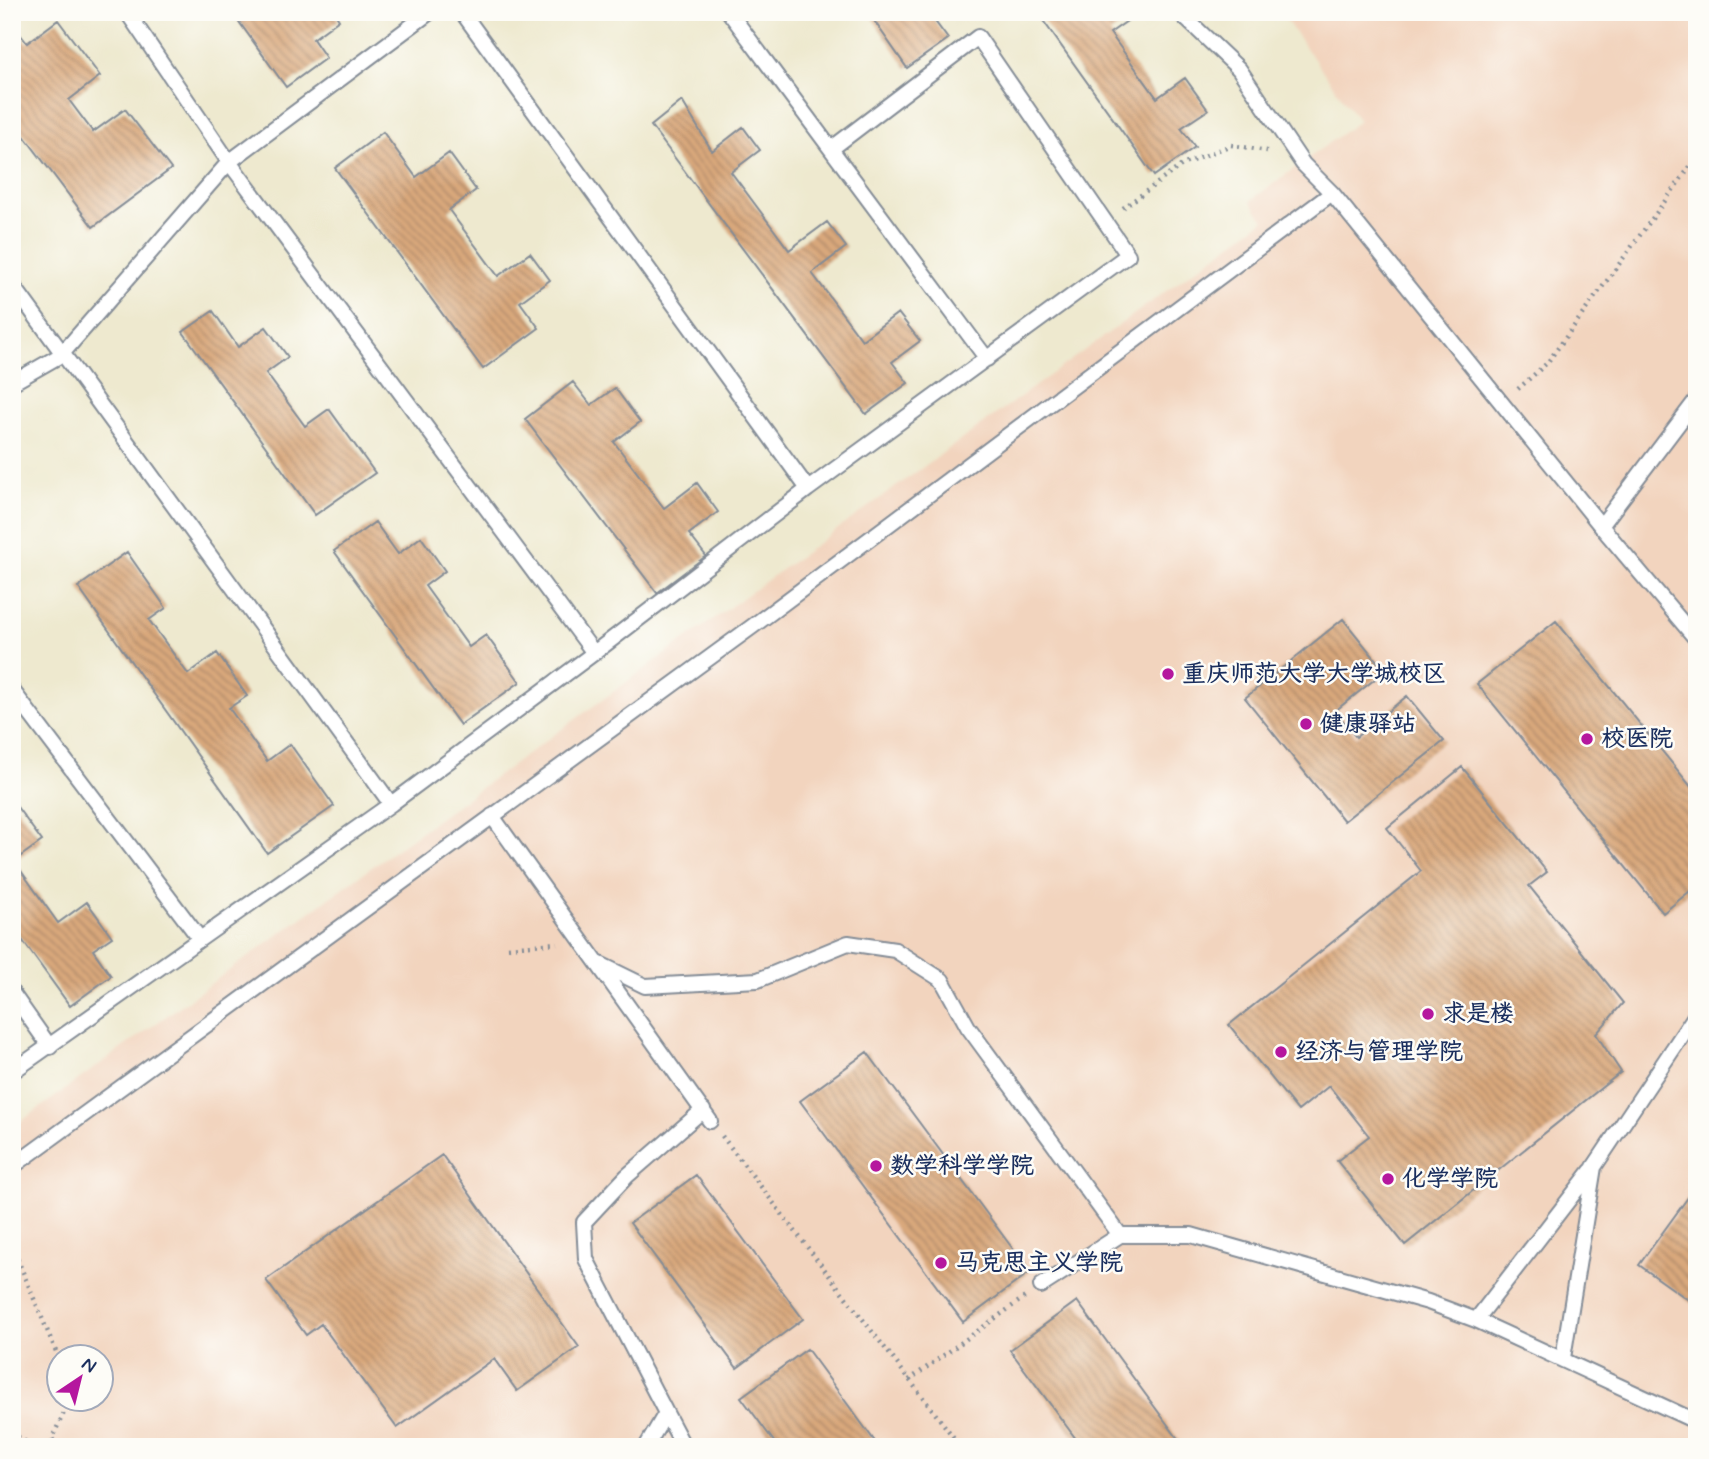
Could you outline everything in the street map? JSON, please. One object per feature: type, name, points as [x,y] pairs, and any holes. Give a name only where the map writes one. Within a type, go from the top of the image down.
[{"type":"lane","points":[[127,12],[229,162],[594,653]]},
{"type":"lane","points":[[12,383],[61,355],[229,162],[430,12]]},
{"type":"lane","points":[[462,12],[808,489]]},
{"type":"lane","points":[[729,12],[987,359]]},
{"type":"lane","points":[[1179,12],[1239,69],[1303,164],[1332,193],[1601,526],[1697,640]]},
{"type":"lane","points":[[12,1072],[391,804],[808,489],[1128,255],[978,37],[831,149]]},
{"type":"lane","points":[[12,1167],[492,816],[1332,193]]},
{"type":"lane","points":[[12,284],[61,355],[391,804]]},
{"type":"lane","points":[[1601,526],[1697,399]]},
{"type":"lane","points":[[12,690],[200,939]]},
{"type":"lane","points":[[492,816],[707,1116],[628,1176],[584,1222],[586,1259],[684,1447]]},
{"type":"lane","points":[[598,963],[645,986],[758,980],[848,943],[895,950],[942,980],[968,1027],[1120,1235]]},
{"type":"lane","points":[[12,993],[50,1046]]},
{"type":"lane","points":[[1476,1320],[1594,1167],[1697,1013]]},
{"type":"lane","points":[[1563,1358],[1594,1167]]},
{"type":"lane","points":[[1041,1286],[1120,1235],[1191,1235],[1427,1302],[1476,1320],[1697,1422]]},
{"type":"lane","points":[[646,1447],[666,1413]]},
{"type":"path","points":[[1105,221],[1182,165],[1231,145],[1280,152]]},
{"type":"path","points":[[1501,403],[1547,363],[1697,157]]},
{"type":"path","points":[[508,947],[582,941]]},
{"type":"path","points":[[707,1116],[961,1447]]},
{"type":"path","points":[[12,1245],[53,1344]]},
{"type":"path","points":[[909,1380],[1041,1286]]},
{"type":"path","points":[[56,1447],[52,1438],[64,1414]]},
{"type":"path","points":[[12,1433],[34,1447]]},
{"type":"shaded area","name":"重庆师范大学大学城校区","points":[[1280,12],[1697,12],[1697,1447],[12,1447],[12,1128],[1264,220],[1250,201],[1359,121]]},
{"type":"building","points":[[232,12],[334,12],[339,20],[313,39],[326,58],[286,87]]},
{"type":"building","points":[[868,12],[945,12],[934,20],[948,39],[907,68]]},
{"type":"building","points":[[1037,12],[1140,12],[1110,33],[1157,98],[1185,78],[1208,110],[1181,128],[1195,147],[1154,176]]},
{"type":"building","points":[[58,20],[100,76],[69,100],[93,132],[125,109],[171,169],[93,227],[12,120],[12,24],[27,43]]},
{"type":"building","points":[[682,101],[712,151],[743,127],[760,150],[731,172],[789,250],[827,222],[846,247],[812,273],[862,340],[898,313],[920,341],[892,362],[908,383],[866,414],[651,126]]},
{"type":"building","points":[[383,132],[416,177],[449,153],[476,190],[449,210],[498,276],[530,253],[550,280],[520,302],[539,328],[483,369],[335,168]]},
{"type":"building","points":[[213,311],[238,347],[266,327],[288,357],[266,373],[305,426],[329,409],[375,473],[315,515],[183,332]]},
{"type":"building","points":[[573,382],[591,405],[615,388],[640,422],[614,442],[664,508],[697,483],[718,512],[689,534],[706,556],[657,593],[525,419]]},
{"type":"building","points":[[375,522],[398,554],[421,537],[445,571],[425,586],[469,647],[486,635],[520,682],[460,725],[334,551]]},
{"type":"building","points":[[127,552],[166,608],[149,620],[188,674],[217,653],[247,696],[229,708],[267,761],[290,744],[334,806],[267,853],[78,587]]},
{"type":"building","name":"健康驿站","points":[[1343,619],[1385,671],[1335,711],[1356,737],[1407,696],[1444,741],[1344,821],[1245,698]]},
{"type":"building","name":"校医院","points":[[1556,621],[1697,794],[1697,898],[1690,891],[1663,913],[1477,684]]},
{"type":"building","name":"求是楼","points":[[1462,767],[1547,872],[1529,886],[1623,1003],[1596,1034],[1621,1072],[1405,1245],[1337,1161],[1369,1136],[1329,1086],[1298,1111],[1229,1025],[1421,871],[1387,828]]},
{"type":"building","points":[[17,807],[42,841],[14,861],[58,923],[87,902],[112,937],[93,950],[111,976],[70,1006],[12,926],[12,810]]},
{"type":"building","points":[[867,1052],[1030,1272],[963,1322],[800,1101]]},
{"type":"building","points":[[442,1155],[579,1347],[517,1391],[494,1359],[397,1428],[321,1324],[306,1335],[266,1280]]},
{"type":"building","points":[[696,1175],[803,1319],[737,1368],[630,1223]]},
{"type":"building","points":[[1697,1185],[1697,1306],[1639,1265]]},
{"type":"building","points":[[1077,1301],[1184,1447],[1082,1447],[1010,1350]]},
{"type":"building","points":[[807,1349],[879,1447],[778,1447],[741,1397]]},
{"type":"place","name":"重庆师范大学大学城校区","points":[[1168,674]]},
{"type":"place","name":"健康驿站","points":[[1306,724]]},
{"type":"place","name":"校医院","points":[[1587,739]]},
{"type":"place","name":"求是楼","points":[[1428,1014]]},
{"type":"place","name":"经济与管理学院","points":[[1281,1052]]},
{"type":"place","name":"数学科学学院","points":[[876,1166]]},
{"type":"place","name":"化学学院","points":[[1388,1179]]},
{"type":"place","name":"马克思主义学院","points":[[941,1263]]}]
